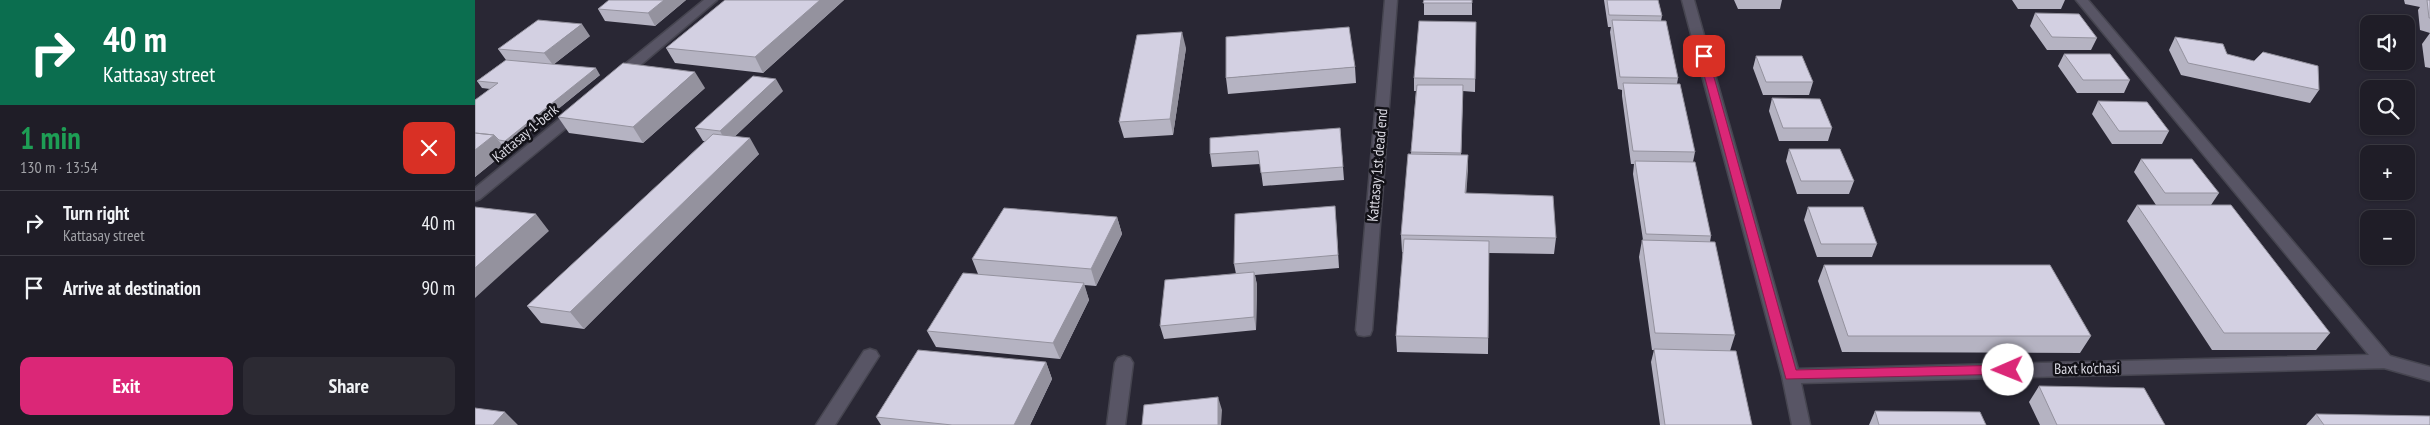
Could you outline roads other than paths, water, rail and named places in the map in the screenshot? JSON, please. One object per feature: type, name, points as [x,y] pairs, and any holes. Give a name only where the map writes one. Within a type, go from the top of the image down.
[{"type":"street","points":[[604,88],[711,0]]},
{"type":"street","name":"Kattasay 1st dead end","points":[[1364,330],[1391,0]]},
{"type":"street","points":[[1688,0],[1791,376],[1801,425]]},
{"type":"street","points":[[2082,0],[2384,361]]},
{"type":"street","name":"Kattasay 1-berk","points":[[475,196],[589,101]]},
{"type":"street","points":[[825,425],[871,356]]},
{"type":"street","name":"Baxt ko'chasi","points":[[1791,376],[2384,361],[2430,374]]},
{"type":"street","points":[[1116,425],[1124,363]]}]
